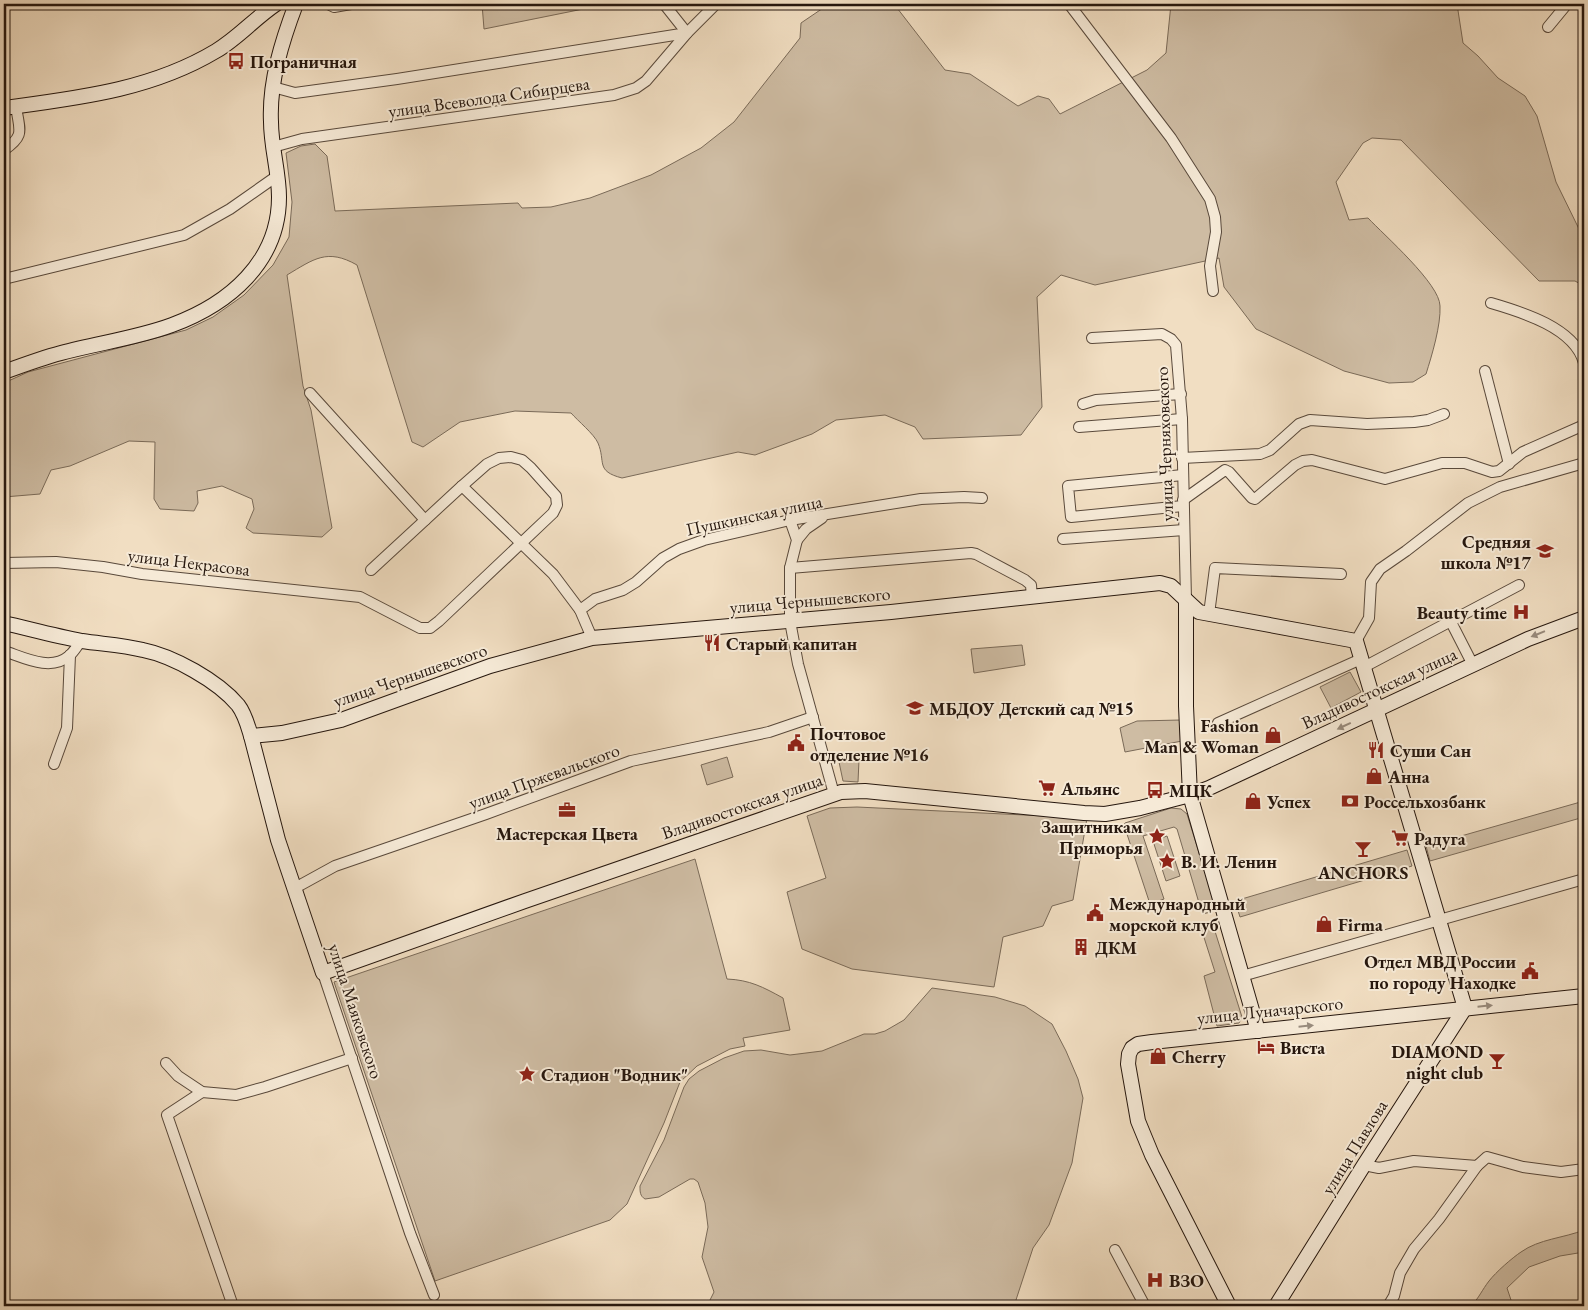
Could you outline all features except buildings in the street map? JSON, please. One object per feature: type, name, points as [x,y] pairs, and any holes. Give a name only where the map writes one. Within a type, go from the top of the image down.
[{"type":"main road","points":[[10,107],[98,94],[157,80],[200,61],[226,46],[276,4]]},
{"type":"main road","points":[[4,372],[60,353],[171,326],[222,300],[254,268],[271,242],[278,219],[279,195],[270,115],[276,69],[296,4]]},
{"type":"main road","name":"улица Чернышевского","points":[[252,736],[341,720],[490,666],[592,638],[1032,598],[1160,584],[1171,586],[1199,612],[1356,641]]},
{"type":"main road","points":[[1186,600],[1186,706],[1190,795],[1258,1031]]},
{"type":"main road","name":"Владивостокская улица","points":[[323,972],[841,792],[865,791],[1104,814],[1140,808],[1190,795],[1209,788],[1528,639],[1584,618]]},
{"type":"main road","name":"улица Маяковского","points":[[4,623],[81,641],[143,650],[166,656],[185,664],[222,690],[238,705],[252,736],[278,840],[323,972]]},
{"type":"main road","points":[[1356,641],[1465,1008]]},
{"type":"main road","name":"улица Луначарского","points":[[1229,1306],[1142,1134],[1133,1099],[1128,1064],[1132,1048],[1138,1044],[1584,996]]},
{"type":"main road","name":"улица Павлова","points":[[1276,1306],[1465,1008]]},
{"type":"street","points":[[328,4],[334,7],[351,4]]},
{"type":"street","points":[[664,4],[687,33]]},
{"type":"street","name":"улица Всеволода Сибирцева","points":[[273,147],[302,139],[614,96],[636,88],[646,81],[687,33],[716,4]]},
{"type":"street","points":[[1069,4],[1171,138],[1210,200],[1215,216],[1216,232],[1210,266],[1214,291]]},
{"type":"street","points":[[1548,27],[1567,4]]},
{"type":"street","name":"улица Всеволода Сибирцева","points":[[273,87],[295,93],[407,78],[687,33]]},
{"type":"street","points":[[4,150],[16,141],[19,135],[10,107]]},
{"type":"street","points":[[4,279],[184,235],[230,209],[276,176]]},
{"type":"street","points":[[1491,303],[1523,312],[1560,332],[1571,340],[1582,356],[1584,363]]},
{"type":"street","name":"улица Черняховского","points":[[1092,338],[1162,334],[1171,339],[1176,345],[1182,419],[1186,600]]},
{"type":"street","points":[[1485,371],[1509,464]]},
{"type":"street","points":[[310,393],[425,520]]},
{"type":"street","points":[[1083,404],[1096,400],[1181,394]]},
{"type":"street","points":[[1182,458],[1260,454],[1270,450],[1299,424],[1310,420],[1367,424],[1428,420],[1444,414]]},
{"type":"street","points":[[1079,427],[1182,419]]},
{"type":"street","points":[[1183,475],[1068,486],[1072,517],[1183,503],[1225,470],[1255,499],[1295,465],[1303,461],[1312,460],[1385,479],[1442,463],[1465,463],[1492,472],[1499,471],[1523,452],[1584,425]]},
{"type":"street","points":[[371,570],[487,464],[499,458],[511,457],[522,460],[556,496],[558,505],[553,513],[520,544]]},
{"type":"street","points":[[1356,641],[1370,618],[1371,582],[1380,569],[1468,503],[1500,487],[1584,463]]},
{"type":"street","points":[[1499,471],[1500,487]]},
{"type":"street","points":[[462,486],[553,574],[580,610],[592,638]]},
{"type":"street","name":"Пушкинская улица","points":[[580,610],[595,599],[623,590],[636,582],[663,558],[679,549],[704,540],[790,520],[827,516],[921,499],[964,496],[982,498]]},
{"type":"street","points":[[827,516],[806,528],[797,540],[790,568],[790,621],[798,664],[834,794]]},
{"type":"street","points":[[790,520],[797,540]]},
{"type":"street","points":[[1063,539],[1184,530]]},
{"type":"street","name":"улица Некрасова","points":[[4,563],[66,563],[142,574],[360,597],[420,628],[430,628],[520,544]]},
{"type":"street","points":[[790,568],[971,553],[1025,580],[1031,585],[1032,598]]},
{"type":"street","points":[[1209,614],[1214,568],[1341,574]]},
{"type":"street","points":[[1218,723],[1363,663],[1451,622],[1519,585]]},
{"type":"street","points":[[1451,622],[1473,664]]},
{"type":"street","points":[[4,652],[43,663],[55,663],[70,656],[81,641]]},
{"type":"street","points":[[54,764],[67,728],[70,656]]},
{"type":"street","name":"улица Пржевальского","points":[[295,888],[335,866],[631,761],[768,732],[813,717]]},
{"type":"street","points":[[1242,976],[1584,879]]},
{"type":"street","name":"улица Маяковского","points":[[323,972],[410,1233],[434,1294]]},
{"type":"street","points":[[166,1063],[178,1076],[202,1092],[236,1095],[352,1058]]},
{"type":"street","points":[[202,1092],[167,1115],[233,1306]]},
{"type":"street","points":[[1388,1306],[1394,1296],[1400,1273],[1414,1249],[1439,1219],[1477,1166],[1487,1157],[1523,1167],[1561,1172],[1584,1169]]},
{"type":"street","points":[[1364,1166],[1379,1168],[1414,1161],[1477,1166]]},
{"type":"street","points":[[1115,1250],[1145,1306]]},
{"type":"shaded area","points":[[482,4],[608,4],[484,29]]},
{"type":"shaded area","points":[[829,4],[894,4],[945,70],[970,74],[1018,106],[1038,96],[1049,99],[1060,114],[1147,70],[1166,53],[1171,4],[1457,4],[1463,43],[1498,78],[1525,96],[1537,116],[1556,182],[1580,231],[1584,233],[1584,286],[1575,281],[1539,281],[1401,140],[1372,138],[1363,143],[1336,182],[1349,220],[1368,218],[1421,273],[1438,297],[1440,306],[1439,322],[1431,358],[1426,374],[1413,382],[1389,383],[1344,371],[1256,329],[1224,287],[1219,258],[1095,285],[1061,275],[1037,297],[1042,407],[1021,435],[923,439],[915,427],[885,415],[836,420],[812,434],[755,455],[738,452],[622,478],[605,469],[596,439],[571,413],[515,411],[460,422],[423,447],[412,442],[357,265],[329,256],[313,260],[287,275],[303,386],[311,410],[332,528],[322,537],[253,533],[246,528],[254,509],[252,499],[222,486],[197,491],[198,503],[194,511],[160,509],[154,499],[155,442],[129,441],[70,466],[51,470],[40,494],[4,497],[4,383],[28,372],[186,330],[213,317],[244,295],[273,265],[289,237],[292,202],[286,153],[301,146],[315,144],[327,156],[335,211],[518,203],[522,208],[551,207],[590,198],[651,175],[701,148],[734,122],[800,38],[801,23]]},
{"type":"shaded area","points":[[1022,645],[1025,665],[974,673],[971,649]]},
{"type":"shaded area","points":[[1350,672],[1361,692],[1331,708],[1320,687]]},
{"type":"shaded area","points":[[1181,720],[1182,741],[1125,752],[1120,728],[1137,721]]},
{"type":"shaded area","points":[[727,757],[733,777],[707,785],[701,765]]},
{"type":"shaded area","points":[[859,760],[858,782],[843,781],[839,762]]},
{"type":"shaded area","points":[[1584,801],[1584,817],[1430,861],[1426,846]]},
{"type":"shaded area","points":[[857,807],[1087,818],[1073,900],[1052,906],[1043,926],[1003,937],[994,987],[852,969],[802,949],[787,892],[826,878],[807,816],[830,808]]},
{"type":"shaded area","points":[[1171,808],[1181,809],[1187,814],[1216,908],[1214,911],[1202,913],[1177,829],[1174,827],[1143,836],[1164,899],[1150,904],[1124,825],[1125,823]]},
{"type":"shaded area","points":[[1167,836],[1180,876],[1166,881],[1153,841]]},
{"type":"shaded area","points":[[1407,850],[1412,866],[1240,917],[1235,901]]},
{"type":"shaded area","name":"Стадион \"Водник\"","points":[[695,859],[727,979],[756,985],[783,998],[790,1030],[743,1038],[745,1046],[730,1049],[697,1066],[680,1082],[664,1123],[627,1204],[610,1220],[435,1281],[334,982]]},
{"type":"shaded area","points":[[1213,925],[1242,1017],[1239,1023],[1217,1026],[1204,976],[1215,972],[1201,928]]},
{"type":"shaded area","points":[[932,988],[995,997],[1025,1006],[1052,1024],[1078,1079],[1083,1098],[1072,1163],[1049,1225],[1033,1248],[1014,1306],[707,1306],[714,1292],[702,1257],[708,1227],[705,1203],[698,1182],[690,1179],[659,1197],[645,1199],[641,1195],[640,1190],[640,1186],[664,1140],[684,1087],[689,1079],[699,1071],[724,1058],[744,1051],[761,1050],[790,1055],[822,1051],[864,1034],[875,1034],[885,1031],[904,1020]]},
{"type":"shaded area","points":[[1584,1230],[1584,1252],[1560,1256],[1529,1267],[1507,1288],[1513,1306],[1471,1306],[1492,1277],[1521,1252],[1544,1241]]},
{"type":"place","name":"Пограничная","points":[[236,61]]},
{"type":"place","name":"Средняя школа №17","points":[[1545,551]]},
{"type":"place","name":"Beauty time","points":[[1521,612]]},
{"type":"place","name":"Старый капитан","points":[[712,643]]},
{"type":"place","name":"МБДОУ Детский сад №15","points":[[915,708]]},
{"type":"place","name":"Fashion Man & Woman","points":[[1273,735]]},
{"type":"place","name":"Почтовое отделение №16","points":[[796,743]]},
{"type":"place","name":"Суши Сан","points":[[1376,750]]},
{"type":"place","name":"Анна","points":[[1374,776]]},
{"type":"place","name":"Альянс","points":[[1047,788]]},
{"type":"place","name":"МЦК","points":[[1155,790]]},
{"type":"place","name":"Успех","points":[[1253,801]]},
{"type":"place","name":"Россельхозбанк","points":[[1350,801]]},
{"type":"place","name":"Мастерская Цвета","points":[[567,810]]},
{"type":"place","name":"Защитникам Приморья","points":[[1157,836]]},
{"type":"place","name":"Радуга","points":[[1400,838]]},
{"type":"place","name":"ANCHORS","points":[[1363,849]]},
{"type":"place","name":"В. И. Ленин","points":[[1167,861]]},
{"type":"place","name":"Международный морской клуб","points":[[1095,913]]},
{"type":"place","name":"Firma","points":[[1324,924]]},
{"type":"place","name":"ДКМ","points":[[1081,947]]},
{"type":"place","name":"Отдел МВД России по городу Находке","points":[[1530,971]]},
{"type":"place","name":"Виста","points":[[1266,1047]]},
{"type":"place","name":"Cherry","points":[[1158,1056]]},
{"type":"place","name":"DIAMOND night club","points":[[1497,1061]]},
{"type":"place","name":"Стадион \"Водник\"","points":[[527,1074]]},
{"type":"place","name":"ВЗО","points":[[1155,1280]]}]
